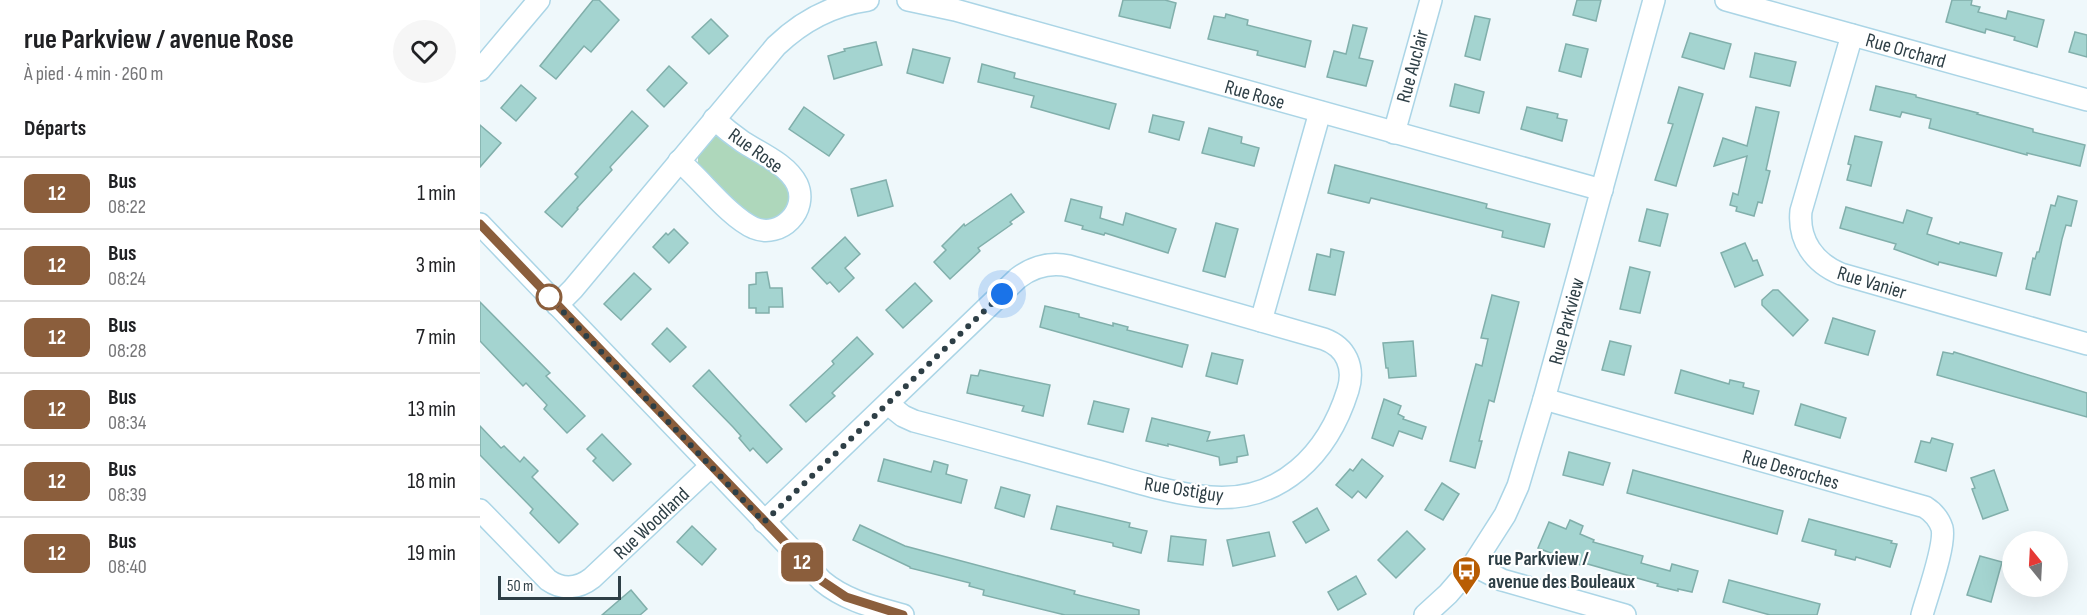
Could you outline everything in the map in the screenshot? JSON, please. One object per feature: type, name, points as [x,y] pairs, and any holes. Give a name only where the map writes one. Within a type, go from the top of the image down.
[{"type":"street","points":[[480,70],[539,0]]},
{"type":"street","name":"Rue Rose","points":[[557,305],[768,55],[795,30],[827,11],[868,0]]},
{"type":"street","name":"Rue Rose","points":[[908,0],[955,10],[1602,190]]},
{"type":"street","name":"Rue Auclair","points":[[1394,133],[1431,0]]},
{"type":"street","name":"Rue Parkview","points":[[1425,615],[1448,594],[1473,565],[1515,495],[1544,399],[1654,0]]},
{"type":"street","name":"Rue Orchard","points":[[1726,0],[2087,100]]},
{"type":"street","name":"Rue Vanier","points":[[1852,35],[1801,211],[1802,233],[1811,253],[1822,264],[1841,274],[2086,340]]},
{"type":"street","points":[[1261,321],[1320,112]]},
{"type":"street","name":"Rue Rose","points":[[679,161],[696,175],[726,207],[753,227],[764,230],[774,229],[785,225],[793,218],[800,197],[798,186],[792,177],[714,119]]},
{"type":"street","points":[[480,225],[815,574],[837,593],[864,604],[903,615]]},
{"type":"street","name":"Rue Ostiguy","points":[[764,522],[1018,278],[1029,270],[1041,266],[1055,264],[1069,266],[1320,337],[1335,344],[1346,357],[1351,375],[1337,420],[1313,457],[1280,483],[1250,494],[1229,498],[1207,497],[1160,488],[914,421],[903,416],[888,404]]},
{"type":"street","name":"Rue Desroches","points":[[1544,399],[1924,507],[1934,513],[1940,522],[1942,539],[1922,615]]},
{"type":"street","name":"Rue Woodland","points":[[480,510],[548,580],[557,585],[573,587],[592,578],[711,466]]},
{"type":"street","points":[[1473,565],[1502,580],[1625,615]]},
{"type":"green space","points":[[713,137],[724,137],[786,181],[794,207],[769,224],[747,215],[698,164],[698,154]]},
{"type":"building","points":[[593,0],[599,0],[619,20],[591,52],[584,46],[556,79],[540,66]]},
{"type":"building","points":[[1123,0],[1165,0],[1176,3],[1170,28],[1119,16]]},
{"type":"building","points":[[1577,0],[1601,0],[1596,21],[1573,15]]},
{"type":"building","points":[[1952,0],[1972,0],[1971,5],[1980,7],[1978,12],[2006,19],[2008,11],[2044,20],[2037,47],[2014,40],[2015,37],[1986,29],[1985,33],[1946,22]]},
{"type":"building","points":[[1226,14],[1248,20],[1247,25],[1311,41],[1305,67],[1257,55],[1258,51],[1208,39],[1214,16],[1225,18]]},
{"type":"building","points":[[1475,16],[1490,19],[1480,60],[1465,56]]},
{"type":"building","points":[[711,19],[728,36],[709,54],[692,37]]},
{"type":"building","points":[[1353,25],[1367,28],[1359,58],[1373,61],[1366,86],[1327,77],[1334,51],[1346,54]]},
{"type":"building","points":[[2075,32],[2087,35],[2087,57],[2069,52]]},
{"type":"building","points":[[1690,33],[1731,44],[1724,69],[1682,57]]},
{"type":"building","points":[[876,42],[882,65],[834,79],[828,56],[845,51],[844,49]]},
{"type":"building","points":[[1566,44],[1588,49],[1581,77],[1559,71]]},
{"type":"building","points":[[913,49],[950,58],[943,83],[907,73]]},
{"type":"building","points":[[1755,53],[1796,62],[1790,86],[1750,77]]},
{"type":"building","points":[[982,64],[1015,73],[1014,78],[1116,104],[1109,129],[1031,107],[1034,96],[978,82]]},
{"type":"building","points":[[669,66],[687,83],[664,107],[647,90]]},
{"type":"building","points":[[1455,84],[1484,92],[1479,113],[1450,106]]},
{"type":"building","points":[[521,85],[536,98],[516,121],[501,108]]},
{"type":"building","points":[[1876,86],[1916,95],[1916,97],[2033,129],[2033,132],[2085,145],[2080,166],[2027,153],[2027,155],[1929,128],[1931,119],[1902,112],[1900,117],[1870,110]]},
{"type":"building","points":[[1679,87],[1703,94],[1676,186],[1655,180],[1673,124],[1668,123]]},
{"type":"building","points":[[804,107],[844,135],[829,156],[789,129]]},
{"type":"building","points":[[1527,107],[1558,114],[1557,118],[1567,120],[1562,141],[1521,129]]},
{"type":"building","points":[[1756,107],[1779,112],[1766,170],[1770,171],[1762,203],[1758,202],[1754,216],[1736,211],[1737,207],[1730,205],[1733,193],[1738,195],[1747,156],[1714,166],[1723,138],[1747,146]]},
{"type":"building","points":[[632,111],[648,126],[610,167],[612,170],[562,227],[545,212],[578,177],[575,174]]},
{"type":"building","points":[[1153,115],[1184,122],[1179,140],[1149,132]]},
{"type":"building","points":[[480,125],[501,143],[480,167]]},
{"type":"building","points":[[1209,128],[1242,137],[1241,143],[1259,148],[1254,166],[1202,153]]},
{"type":"building","points":[[1855,136],[1882,142],[1871,186],[1847,180],[1851,165],[1848,164]]},
{"type":"building","points":[[1335,165],[1487,204],[1486,208],[1550,224],[1544,247],[1502,237],[1503,231],[1371,198],[1369,203],[1328,193]]},
{"type":"building","points":[[886,180],[893,206],[858,216],[851,189]]},
{"type":"building","points":[[1011,194],[1024,212],[1010,222],[1012,224],[978,248],[980,251],[950,279],[934,262],[946,250],[942,246],[964,224],[965,226]]},
{"type":"building","points":[[2058,196],[2077,201],[2071,226],[2066,225],[2050,295],[2026,289],[2033,258],[2035,259],[2039,252],[2051,205],[2055,206]]},
{"type":"building","points":[[1071,199],[1102,207],[1100,218],[1123,225],[1126,213],[1176,229],[1168,253],[1105,233],[1104,235],[1082,229],[1083,226],[1065,221]]},
{"type":"building","points":[[1846,207],[1903,223],[1907,210],[1932,218],[1927,234],[1959,244],[1960,242],[2002,253],[1996,276],[1939,262],[1938,265],[1894,249],[1896,244],[1840,228]]},
{"type":"building","points":[[1647,209],[1668,214],[1660,246],[1639,241]]},
{"type":"building","points":[[1216,223],[1238,229],[1225,277],[1203,271]]},
{"type":"building","points":[[674,229],[688,243],[669,263],[653,247],[666,233],[668,235]]},
{"type":"building","points":[[845,237],[860,254],[845,268],[854,278],[839,292],[830,282],[827,284],[812,268]]},
{"type":"building","points":[[1745,243],[1753,261],[1757,260],[1763,275],[1735,287],[1721,253]]},
{"type":"building","points":[[1331,249],[1344,252],[1335,295],[1309,290],[1317,254],[1330,257]]},
{"type":"building","points":[[1630,267],[1650,272],[1640,313],[1620,309]]},
{"type":"building","points":[[767,272],[770,288],[782,288],[783,307],[769,307],[769,313],[756,313],[756,308],[749,308],[749,285],[756,284],[756,273]]},
{"type":"building","points":[[634,273],[651,289],[621,320],[604,304]]},
{"type":"building","points":[[915,283],[932,301],[903,328],[886,310]]},
{"type":"building","points":[[1773,290],[1778,290],[1808,320],[1793,336],[1762,305],[1762,300]]},
{"type":"building","points":[[1492,295],[1519,302],[1494,402],[1489,400],[1475,468],[1450,461],[1476,364],[1482,366],[1488,339],[1481,338]]},
{"type":"building","points":[[480,302],[550,373],[546,376],[585,416],[567,433],[544,409],[547,405],[526,383],[523,386],[480,341]]},
{"type":"building","points":[[1045,306],[1188,345],[1182,367],[1040,327]]},
{"type":"building","points":[[1833,318],[1875,331],[1868,355],[1825,343]]},
{"type":"building","points":[[667,328],[686,347],[670,362],[652,344]]},
{"type":"building","points":[[857,337],[873,354],[832,393],[835,396],[806,422],[790,405],[834,364],[832,361]]},
{"type":"building","points":[[1413,341],[1416,376],[1389,378],[1383,343]]},
{"type":"building","points":[[1610,341],[1631,346],[1624,375],[1602,370]]},
{"type":"building","points":[[1943,352],[1953,354],[1954,352],[2087,393],[2087,417],[1937,375]]},
{"type":"building","points":[[1212,353],[1243,360],[1237,384],[1206,376]]},
{"type":"building","points":[[709,370],[782,449],[767,463],[753,448],[750,451],[739,438],[741,436],[693,386]]},
{"type":"building","points":[[980,370],[1050,385],[1043,416],[1022,411],[1024,406],[967,393],[971,375],[978,376]]},
{"type":"building","points":[[1681,370],[1729,384],[1730,380],[1744,383],[1743,387],[1759,391],[1753,414],[1675,393]]},
{"type":"building","points":[[1384,399],[1401,406],[1398,414],[1404,417],[1403,419],[1426,427],[1422,439],[1399,431],[1393,446],[1372,438]]},
{"type":"building","points":[[1094,401],[1129,409],[1123,432],[1088,424]]},
{"type":"building","points":[[1801,404],[1846,418],[1840,438],[1795,425]]},
{"type":"building","points":[[1152,418],[1210,432],[1207,441],[1244,435],[1248,455],[1237,457],[1237,462],[1220,465],[1219,457],[1146,441]]},
{"type":"building","points":[[480,426],[501,448],[504,446],[520,462],[524,457],[538,471],[532,477],[578,524],[559,543],[530,513],[533,509],[480,455]]},
{"type":"building","points":[[602,434],[631,464],[613,481],[593,461],[596,458],[587,449]]},
{"type":"building","points":[[1932,438],[1953,444],[1946,471],[1915,462],[1921,441],[1930,443]]},
{"type":"building","points":[[1569,452],[1610,463],[1603,485],[1563,475]]},
{"type":"building","points":[[884,459],[931,472],[934,461],[948,465],[946,474],[967,480],[961,503],[878,481]]},
{"type":"building","points":[[1362,459],[1383,476],[1366,498],[1358,491],[1352,498],[1336,485],[1350,469],[1353,471]]},
{"type":"building","points":[[1633,470],[1783,511],[1777,534],[1627,493]]},
{"type":"building","points":[[1994,470],[2008,510],[1983,519],[1972,489],[1975,488],[1971,478]]},
{"type":"building","points":[[1442,483],[1459,494],[1443,520],[1425,510]]},
{"type":"building","points":[[1001,487],[1030,495],[1024,517],[995,508]]},
{"type":"building","points":[[1057,506],[1130,523],[1129,527],[1147,531],[1141,553],[1113,546],[1113,543],[1051,529]]},
{"type":"building","points":[[1317,508],[1329,530],[1306,543],[1293,522]]},
{"type":"building","points":[[1809,519],[1892,541],[1891,543],[1897,544],[1890,567],[1856,557],[1855,560],[1835,555],[1836,550],[1802,541]]},
{"type":"building","points":[[1570,520],[1583,526],[1580,534],[1594,540],[1593,542],[1643,556],[1641,563],[1670,571],[1672,564],[1698,571],[1692,592],[1657,586],[1658,584],[1584,563],[1583,566],[1538,548],[1549,522],[1566,529]]},
{"type":"building","points":[[860,525],[905,546],[1075,591],[1074,594],[1139,610],[1139,615],[1065,615],[983,595],[984,590],[969,586],[970,583],[910,568],[853,540]]},
{"type":"building","points":[[692,526],[716,549],[702,565],[677,542]]},
{"type":"building","points":[[1407,531],[1425,549],[1396,578],[1378,560]]},
{"type":"building","points":[[1269,532],[1275,556],[1233,566],[1227,540]]},
{"type":"building","points":[[1171,536],[1206,540],[1203,565],[1168,561]]},
{"type":"building","points":[[1980,556],[2002,562],[1991,602],[1967,595]]},
{"type":"building","points":[[1356,576],[1366,594],[1338,610],[1328,592]]},
{"type":"building","points":[[1729,580],[1820,604],[1817,615],[1770,615],[1723,602]]},
{"type":"building","points":[[631,590],[647,609],[640,615],[602,615]]},
{"type":"bus line","name":"12","points":[[480,224],[822,581],[846,597],[903,615]]},
{"type":"place","name":"rue Parkview / avenue des Bouleaux","points":[[1467,596]]},
{"type":"route","points":[[549,297],[764,522],[1002,294]]}]
